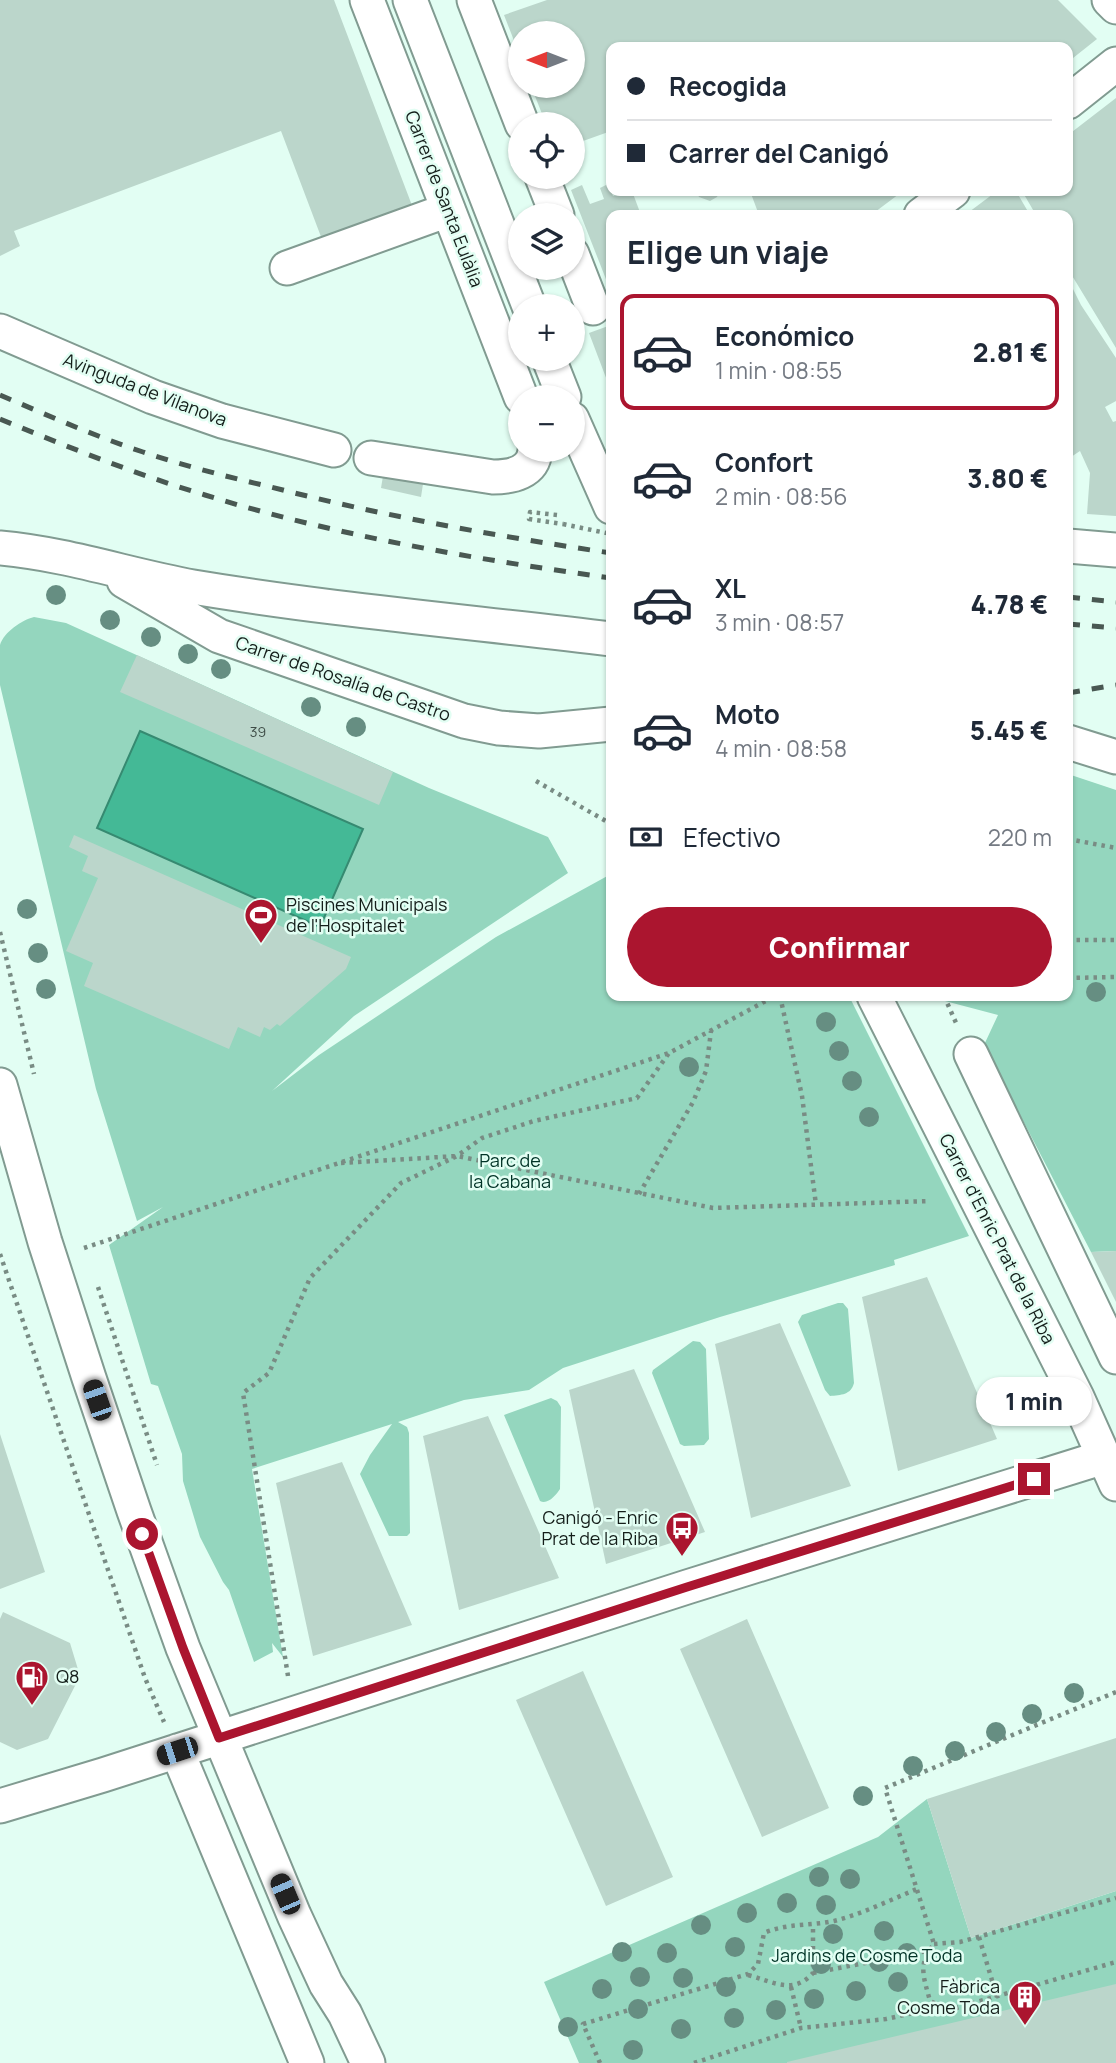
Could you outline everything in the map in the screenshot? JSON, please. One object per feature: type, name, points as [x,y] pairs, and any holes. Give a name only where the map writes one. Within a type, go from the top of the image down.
[{"type":"street","name":"Carrer de Santa Eulàlia","points":[[367,0],[516,385]]},
{"type":"street","points":[[410,0],[524,294]]},
{"type":"street","points":[[474,0],[517,112]]},
{"type":"street","points":[[1109,0],[1116,7]]},
{"type":"street","points":[[1073,98],[1116,64]]},
{"type":"street","points":[[928,210],[946,196]]},
{"type":"street","points":[[287,268],[448,210]]},
{"type":"street","points":[[582,280],[593,308]]},
{"type":"street","name":"Avinguda de Vilanova","points":[[0,331],[165,401],[222,421],[334,450]]},
{"type":"street","points":[[585,448],[606,496]]},
{"type":"street","points":[[371,458],[493,477],[511,477],[526,470],[532,462]]},
{"type":"street","name":"Carrer de Rosalía de Castro","points":[[0,533],[38,551]]},
{"type":"street","points":[[1073,546],[1116,550]]},
{"type":"street","name":"Carrer de Rosalía de Castro","points":[[0,548],[38,551],[190,586],[268,598],[606,639]]},
{"type":"street","name":"Carrer de Rosalía de Castro","points":[[94,564],[219,636],[464,721],[499,728],[539,731],[606,724]]},
{"type":"street","points":[[1073,744],[1116,757]]},
{"type":"street","name":"Carrer d'Enric Prat de la Riba","points":[[877,1001],[1077,1397],[1110,1471]]},
{"type":"street","points":[[971,1054],[1116,1357]]},
{"type":"street","points":[[0,1085],[45,1242],[134,1511],[183,1648],[294,1916],[368,2063]]},
{"type":"street","points":[[0,1806],[687,1587],[1110,1471]]},
{"type":"street","points":[[177,1751],[307,2063]]},
{"type":"path","points":[[557,514],[530,512],[528,519],[606,533]]},
{"type":"path","points":[[536,781],[606,821]]},
{"type":"path","points":[[1073,840],[1116,848]]},
{"type":"path","points":[[0,932],[37,1086]]},
{"type":"path","points":[[1073,940],[1116,940]]},
{"type":"path","points":[[1073,978],[1116,977]]},
{"type":"path","points":[[84,1248],[669,1054],[768,1001]]},
{"type":"path","points":[[779,1001],[802,1096],[817,1205]]},
{"type":"path","points":[[639,1194],[693,1102],[706,1071],[711,1031]]},
{"type":"path","points":[[288,1676],[243,1393],[269,1373],[310,1278],[401,1182],[457,1156],[482,1138],[534,1121],[637,1098],[669,1054]]},
{"type":"path","points":[[334,1164],[457,1156],[713,1208],[930,1200]]},
{"type":"path","points":[[81,1237],[89,1260]]},
{"type":"path","points":[[0,1254],[145,1678],[177,1751]]},
{"type":"path","points":[[97,1286],[157,1467]]},
{"type":"path","points":[[934,1944],[885,1788],[1116,1692]]},
{"type":"path","points":[[600,2063],[583,2024],[748,1974],[758,1965],[764,1933],[778,1927],[813,1925],[836,1920],[917,1889]]},
{"type":"path","points":[[1116,1898],[960,1942],[934,1944],[928,1951],[922,1969],[930,2001],[949,2010],[1116,1962]]},
{"type":"path","points":[[813,1925],[813,1973]]},
{"type":"path","points":[[979,1937],[997,1997]]},
{"type":"path","points":[[748,1974],[791,1987],[805,1982],[813,1973],[928,1951]]},
{"type":"path","points":[[791,1987],[801,2028]]},
{"type":"path","points":[[694,2063],[801,2028],[886,2019],[941,2007]]},
{"type":"green space","name":"Parc de la Cabana","points":[[34,617],[66,623],[429,788],[548,837],[568,873],[354,1016],[272,1091],[319,1055],[496,937],[606,877],[606,1001],[852,1001],[969,1236],[894,1260],[895,1265],[720,1317],[563,1368],[529,1390],[464,1400],[398,1422],[407,1427],[409,1433],[410,1533],[407,1536],[389,1536],[360,1474],[392,1424],[252,1469],[283,1657],[272,1643],[273,1652],[254,1662],[229,1590],[200,1537],[183,1481],[182,1454],[158,1386],[151,1384],[109,1245],[163,1207],[137,1221],[96,1089],[0,685],[0,645],[14,627]]},
{"type":"green space","points":[[1073,776],[1116,790],[1116,1251],[1091,1252],[984,1045],[998,1015],[945,1001],[1073,1001]]},
{"type":"green space","points":[[843,1303],[848,1309],[854,1383],[848,1392],[830,1396],[825,1390],[798,1322],[802,1315]]},
{"type":"green space","points":[[693,1341],[700,1342],[706,1349],[709,1439],[704,1445],[684,1446],[680,1444],[652,1373]]},
{"type":"green space","points":[[551,1398],[561,1407],[560,1489],[552,1499],[543,1502],[540,1501],[504,1415]]},
{"type":"green space","name":"Jardins de Cosme Toda","points":[[927,1799],[971,1938],[1116,1891],[1116,2063],[579,2063],[544,1982],[878,1837]]},
{"type":"shaded area","points":[[140,731],[363,829],[320,927],[97,828]]},
{"type":"building","points":[[0,0],[334,0],[416,216],[326,250],[281,131],[14,231],[20,246],[0,256]]},
{"type":"building","points":[[547,0],[1058,0],[1097,39],[1073,58],[1073,42],[606,42],[606,133],[585,140],[585,112],[541,112],[536,98],[585,98],[585,21],[508,21],[508,25],[504,15]]},
{"type":"building","points":[[1116,98],[1116,348],[1073,277],[1073,210],[1033,210],[1025,196],[1073,196],[1073,131]]},
{"type":"building","points":[[606,185],[606,196],[634,196],[639,210],[606,210],[606,279],[585,226],[585,203],[576,203],[571,190],[584,189],[590,204],[604,199],[600,188]]},
{"type":"building","points":[[698,196],[718,196],[710,201]]},
{"type":"building","points":[[752,196],[896,196],[878,210],[757,210]]},
{"type":"building","points":[[990,196],[1019,196],[1027,210],[972,210]]},
{"type":"building","points":[[1073,289],[1116,358],[1116,401],[1105,407],[1113,422],[1116,421],[1116,516],[1087,514],[1090,473],[1080,451],[1073,456]]},
{"type":"building","points":[[606,327],[606,378],[589,333]]},
{"type":"building","points":[[383,476],[423,484],[421,497],[381,488]]},
{"type":"building","points":[[137,655],[393,772],[379,805],[120,692]]},
{"type":"building","points":[[74,835],[351,957],[346,969],[280,1026],[277,1024],[270,1030],[264,1027],[260,1037],[238,1027],[229,1049],[84,986],[93,963],[66,951],[98,878],[82,871],[88,856],[69,847]]},
{"type":"building","points":[[1116,1251],[1116,1302],[1091,1252]]},
{"type":"building","points":[[927,1277],[997,1439],[898,1471],[862,1297]]},
{"type":"building","points":[[780,1323],[851,1486],[751,1518],[715,1344]]},
{"type":"building","points":[[634,1369],[705,1532],[606,1564],[569,1390]]},
{"type":"building","points":[[488,1416],[559,1578],[459,1610],[423,1436]]},
{"type":"building","points":[[0,1434],[45,1572],[0,1589]]},
{"type":"building","points":[[342,1462],[412,1625],[313,1656],[276,1483]]},
{"type":"building","name":"Q8","points":[[3,1612],[70,1643],[80,1676],[48,1739],[17,1750],[0,1742],[0,1619]]},
{"type":"building","points":[[747,1619],[829,1808],[762,1837],[680,1649]]},
{"type":"building","points":[[583,1671],[673,1877],[606,1906],[516,1700]]},
{"type":"building","points":[[1116,1738],[1116,1891],[971,1938],[927,1799]]},
{"type":"building","name":"Fàbrica Cosme Toda","points":[[1116,1984],[1116,2063],[787,2063],[787,2062]]},
{"type":"railway","points":[[0,395],[125,446],[223,475],[397,516],[606,552]]},
{"type":"railway","points":[[0,419],[127,469],[255,510],[406,545],[606,577]]},
{"type":"railway","points":[[1073,598],[1116,602]]},
{"type":"railway","points":[[1073,624],[1116,628]]},
{"type":"railway","points":[[1073,692],[1116,685]]},
{"type":"place","name":"Piscines Municipals de l'Hospitalet","points":[[261,945]]},
{"type":"place","name":"Canigó - Enric Prat de la Riba","points":[[682,1558]]},
{"type":"place","name":"Q8","points":[[32,1707]]},
{"type":"place","name":"Fàbrica Cosme Toda","points":[[1025,2027]]},
{"type":"route","points":[[142,1534],[219,1738],[687,1587],[1034,1479]]}]
